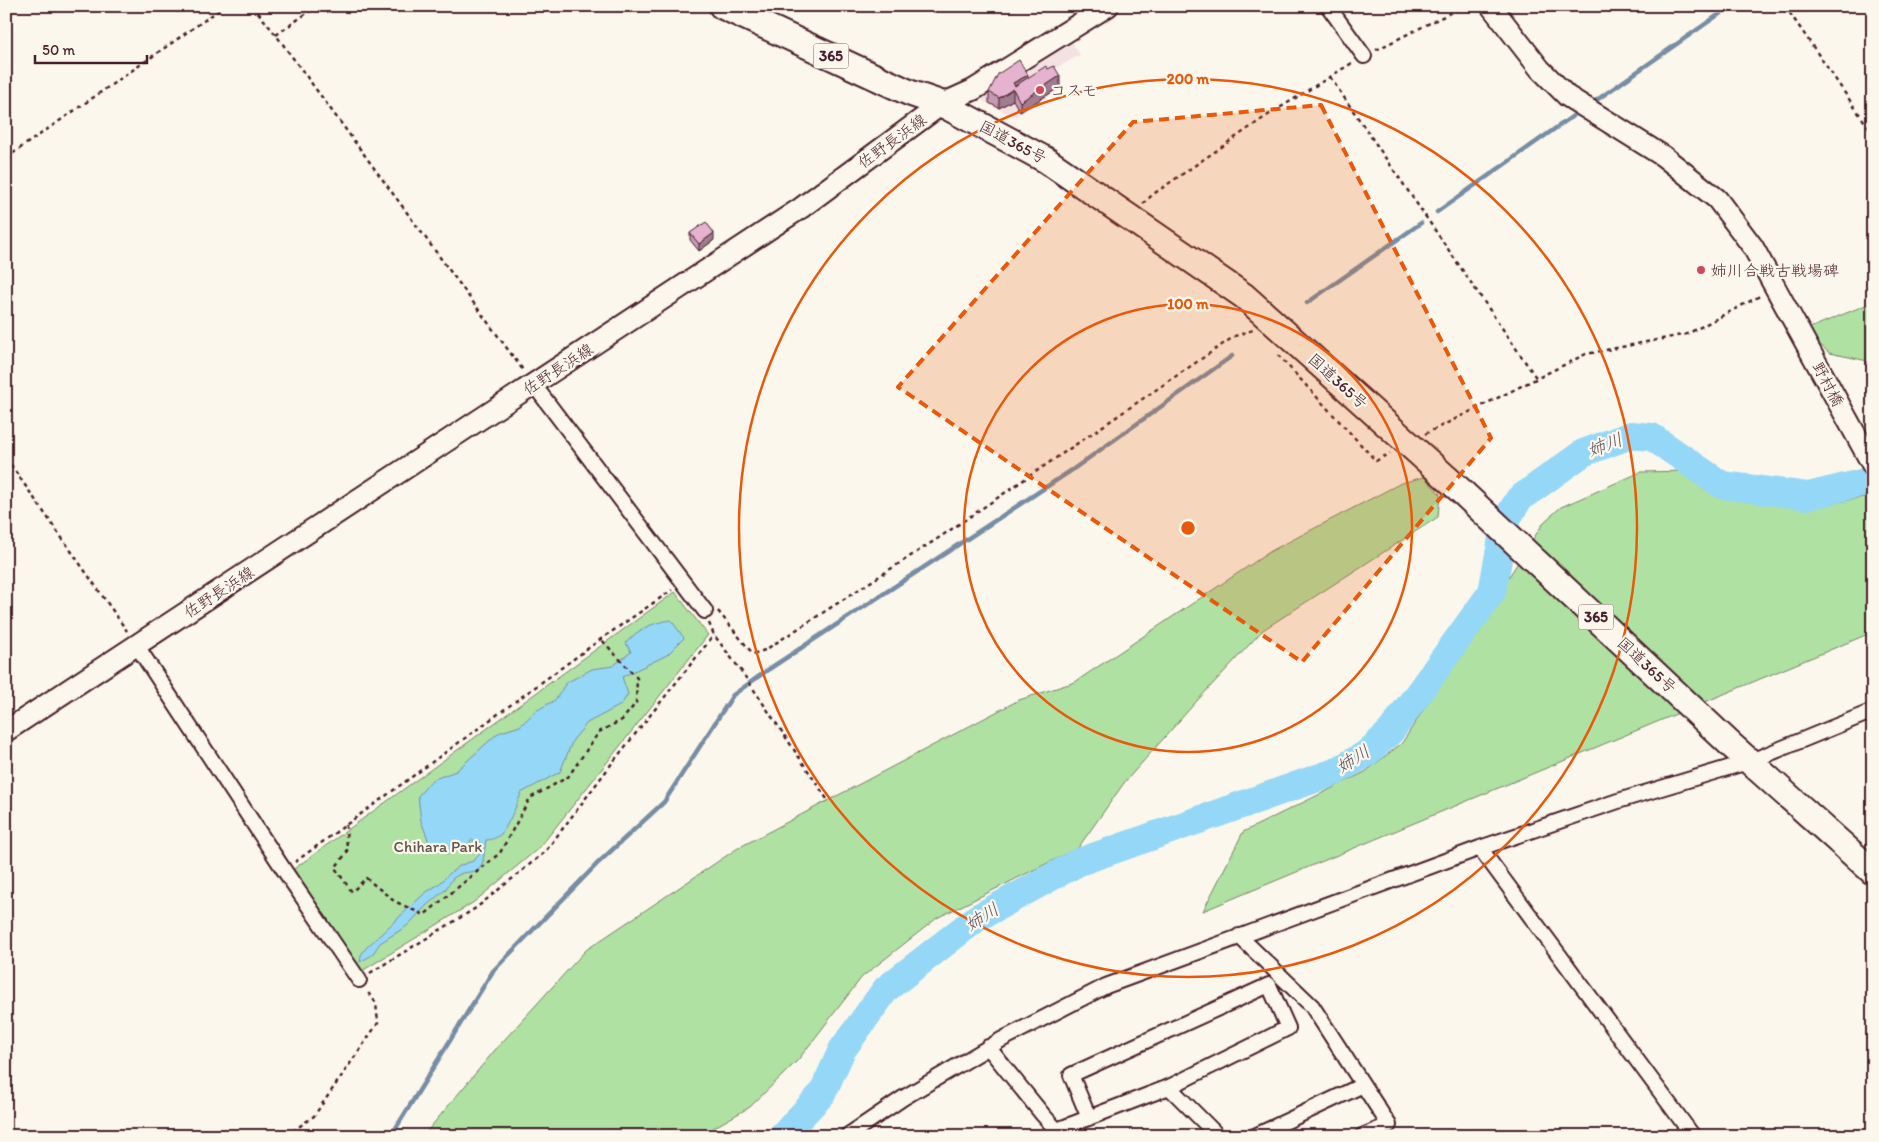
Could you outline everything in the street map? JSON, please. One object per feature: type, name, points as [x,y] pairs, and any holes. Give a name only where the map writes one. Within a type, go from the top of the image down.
[{"type":"highway","name":"国道365号","points":[[722,6],[910,92],[942,104],[1046,160],[1244,296],[1461,491],[1730,744],[1873,872]]},
{"type":"main road","name":"佐野長浜線","points":[[6,731],[801,208],[942,104],[973,90],[1108,6]]},
{"type":"main road","name":"野村橋","points":[[1491,6],[1540,69],[1567,96],[1663,156],[1717,199],[1753,247],[1873,466]]},
{"type":"street","points":[[1328,6],[1364,56]]},
{"type":"street","points":[[534,385],[705,611]]},
{"type":"street","points":[[137,646],[284,870],[359,980]]},
{"type":"street","points":[[847,1136],[903,1098],[988,1047],[1106,986],[1480,848],[1618,801],[1751,761],[1873,711]]},
{"type":"street","points":[[1480,848],[1693,1136]]},
{"type":"street","points":[[1239,936],[1312,1006],[1392,1130],[1362,1136]]},
{"type":"street","points":[[988,1047],[1056,1134],[1089,1118],[1169,1087],[1288,1028],[1269,985],[1071,1075],[1089,1118]]},
{"type":"street","points":[[1255,1136],[1363,1085]]},
{"type":"street","points":[[1169,1087],[1218,1136]]},
{"type":"path","points":[[6,158],[225,6]]},
{"type":"path","points":[[253,6],[534,385]]},
{"type":"path","points":[[276,35],[317,6]]},
{"type":"path","points":[[1129,217],[1152,195],[1264,117],[1364,56],[1464,6]]},
{"type":"path","points":[[1785,6],[1873,134]]},
{"type":"path","points":[[1330,77],[1537,378]]},
{"type":"path","points":[[6,458],[137,646]]},
{"type":"path","points":[[829,802],[742,672],[714,635],[705,611],[712,604],[753,654],[765,650],[937,539]]},
{"type":"path","points":[[284,870],[601,639],[683,583]]},
{"type":"path","points":[[286,1136],[314,1116],[378,1023],[376,1003],[359,980],[476,908],[545,852],[613,762],[714,635]]},
{"type":"path","points":[[346,825],[347,852],[336,868],[352,892],[366,878],[394,901],[424,915],[500,853],[530,798],[568,777],[599,732],[622,720],[636,703],[637,678],[601,639]]},
{"type":"highlighted area","points":[[1321,105],[1491,438],[1302,662],[898,387],[1133,122]]},
{"type":"shaded area","points":[[1070,39],[1080,55],[1053,70],[1063,87],[1014,117],[975,97]]},
{"type":"green space","points":[[1873,302],[1873,362],[1829,353],[1805,330]]},
{"type":"green space","points":[[1688,471],[1729,497],[1824,505],[1873,495],[1873,632],[1203,911],[1243,832],[1365,772],[1402,743],[1544,522],[1561,507],[1641,472]]},
{"type":"green space","points":[[1424,477],[1440,494],[1438,517],[1263,630],[1124,783],[1078,848],[937,918],[862,977],[798,1060],[750,1107],[699,1136],[423,1136],[495,1050],[586,950],[738,848],[1019,700],[1075,682],[1271,551],[1401,483]]},
{"type":"green space","name":"Chihara Park","points":[[675,592],[708,635],[540,847],[474,902],[362,971],[291,871]]},
{"type":"water","points":[[671,620],[684,638],[667,655],[622,677],[628,694],[621,705],[587,723],[573,740],[560,772],[521,793],[503,831],[496,838],[486,840],[483,862],[478,871],[462,873],[453,878],[445,890],[407,926],[380,943],[372,955],[360,962],[361,955],[366,948],[425,893],[461,865],[473,861],[480,854],[479,841],[471,840],[468,846],[447,854],[429,842],[421,821],[418,796],[432,780],[456,771],[498,733],[520,726],[536,711],[555,700],[566,683],[592,669],[613,666],[631,652],[626,643],[641,630]]},
{"type":"building","points":[[1019,60],[1028,75],[1013,83],[1015,86],[1046,66],[1048,69],[1054,66],[1060,76],[1020,102],[1013,89],[999,98],[989,92],[998,74]]},
{"type":"building","points":[[706,222],[714,233],[699,244],[690,233]]},
{"type":"waterway","points":[[1591,104],[1731,6]]},
{"type":"waterway","points":[[1437,212],[1580,111]]},
{"type":"waterway","points":[[1307,303],[1421,223]]},
{"type":"waterway","points":[[391,1136],[493,971],[598,863],[664,802],[733,695],[769,669],[1072,470],[1232,356]]},
{"type":"waterway","name":"姉川","points":[[782,1136],[822,1094],[842,1050],[886,989],[977,918],[1079,862],[1335,772],[1366,754],[1391,731],[1492,592],[1505,522],[1519,499],[1583,453],[1631,435],[1652,437],[1722,485],[1808,496],[1873,480]]},
{"type":"place","name":"コスモ","points":[[1040,90]]},
{"type":"place","name":"姉川合戦古戦場碑","points":[[1701,270]]}]
